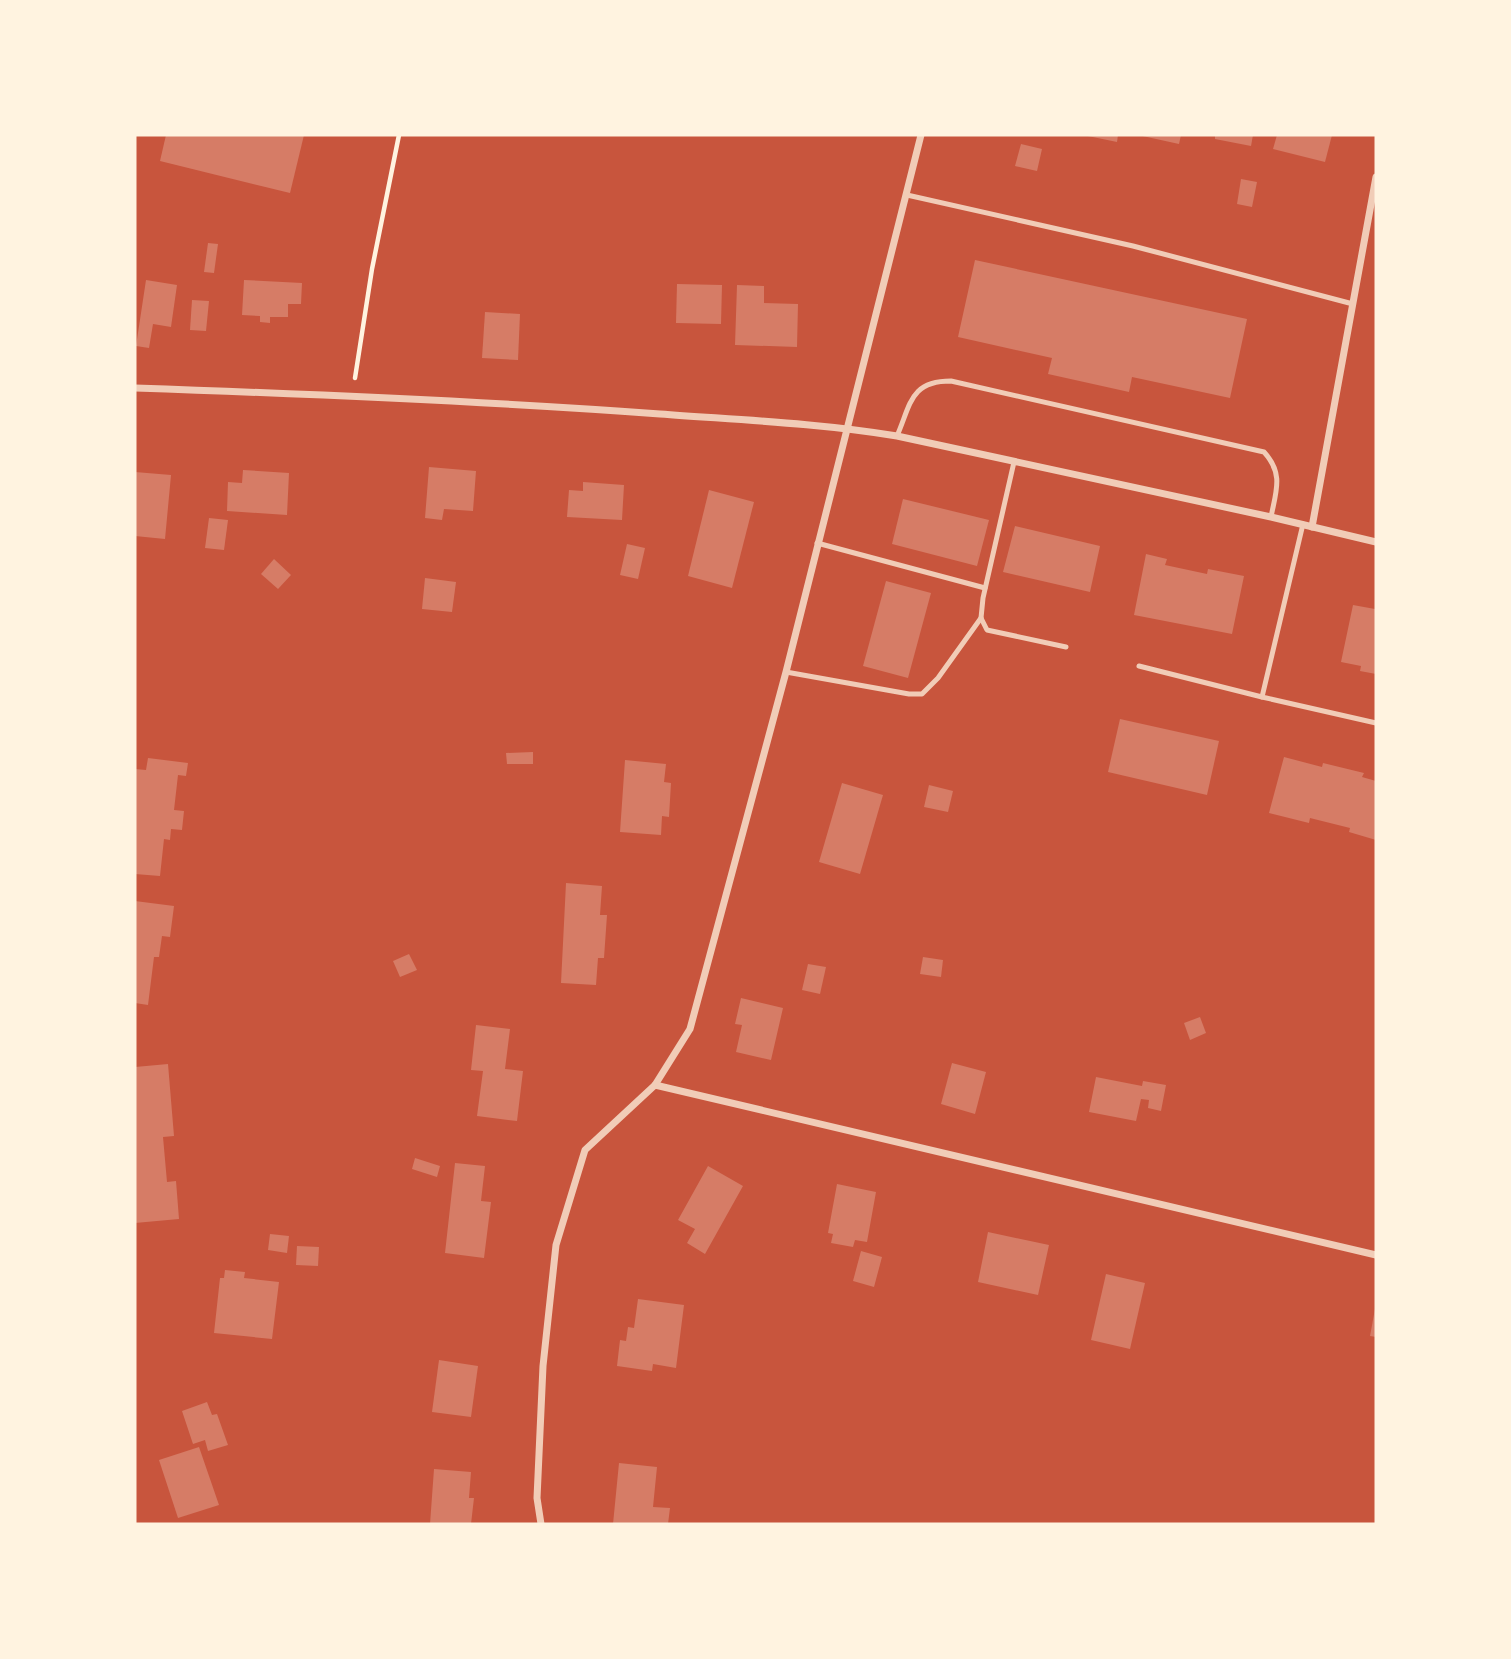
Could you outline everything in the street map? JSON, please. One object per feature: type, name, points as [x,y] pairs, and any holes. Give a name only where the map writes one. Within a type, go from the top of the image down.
[{"type":"street","points":[[541,1524],[537,1498],[543,1366],[556,1245],[585,1150],[655,1085],[690,1029],[786,672],[921,135]]},
{"type":"street","points":[[1311,527],[1376,177]]},
{"type":"street","points":[[135,388],[353,395],[848,428],[897,436],[1376,542]]},
{"type":"street","points":[[655,1085],[1376,1255]]},
{"type":"lane","points":[[907,195],[1133,246],[1353,304]]},
{"type":"lane","points":[[897,436],[914,395],[921,386],[936,381],[951,381],[1264,452],[1275,463],[1278,482],[1271,517]]},
{"type":"lane","points":[[786,672],[922,694],[938,678],[981,618],[985,588],[1014,462]]},
{"type":"lane","points":[[1262,697],[1303,524]]},
{"type":"lane","points":[[817,543],[985,588]]},
{"type":"lane","points":[[981,618],[987,630],[1066,647]]},
{"type":"lane","points":[[1139,666],[1376,723]]},
{"type":"path","points":[[353,395],[376,245],[399,135]]},
{"type":"building","points":[[166,135],[304,135],[290,193],[160,161]]},
{"type":"building","points":[[1083,135],[1118,135],[1117,142]]},
{"type":"building","points":[[1138,135],[1181,135],[1179,144]]},
{"type":"building","points":[[1215,135],[1253,135],[1251,146],[1215,139]]},
{"type":"building","points":[[1277,135],[1332,135],[1325,162],[1273,149]]},
{"type":"building","points":[[1021,144],[1042,149],[1037,171],[1015,166]]},
{"type":"building","points":[[1241,179],[1257,182],[1252,207],[1237,204]]},
{"type":"building","points":[[208,243],[218,244],[214,273],[204,272]]},
{"type":"building","points":[[975,260],[1247,319],[1230,398],[1132,377],[1129,392],[1048,374],[1052,358],[958,337]]},
{"type":"building","points":[[146,280],[177,285],[171,327],[153,324],[149,348],[136,346]]},
{"type":"building","points":[[244,280],[302,283],[301,304],[288,304],[288,317],[270,317],[270,323],[260,322],[260,316],[242,315]]},
{"type":"building","points":[[677,284],[722,285],[721,324],[676,323]]},
{"type":"building","points":[[737,285],[764,286],[764,303],[798,304],[797,347],[735,345]]},
{"type":"building","points":[[192,300],[209,301],[206,331],[190,330]]},
{"type":"building","points":[[485,312],[520,314],[518,360],[482,358]]},
{"type":"building","points":[[429,467],[476,471],[473,511],[444,509],[442,520],[425,518]]},
{"type":"building","points":[[243,470],[289,473],[287,515],[227,511],[228,482],[242,483]]},
{"type":"building","points":[[135,472],[171,475],[165,539],[135,536]]},
{"type":"building","points":[[583,482],[624,485],[622,520],[567,517],[569,490],[583,491]]},
{"type":"building","points":[[709,490],[754,502],[732,588],[688,576]]},
{"type":"building","points":[[903,499],[989,520],[977,566],[892,544]]},
{"type":"building","points":[[209,518],[228,520],[224,550],[205,548]]},
{"type":"building","points":[[1015,526],[1100,546],[1090,592],[1003,572]]},
{"type":"building","points":[[627,544],[645,548],[638,579],[620,575]]},
{"type":"building","points":[[1146,554],[1167,559],[1165,565],[1207,574],[1208,569],[1244,576],[1232,634],[1134,615]]},
{"type":"building","points":[[274,559],[291,575],[278,589],[261,574]]},
{"type":"building","points":[[425,578],[456,582],[452,612],[422,609]]},
{"type":"building","points":[[886,581],[931,593],[908,678],[863,666]]},
{"type":"building","points":[[1353,605],[1375,609],[1376,674],[1360,671],[1361,666],[1341,662]]},
{"type":"building","points":[[1120,719],[1219,741],[1207,795],[1108,772]]},
{"type":"building","points":[[533,752],[533,764],[507,764],[506,753]]},
{"type":"building","points":[[1284,757],[1322,767],[1323,763],[1364,773],[1362,777],[1376,781],[1376,840],[1349,832],[1350,828],[1310,818],[1309,823],[1269,813]]},
{"type":"building","points":[[148,758],[188,763],[186,776],[178,775],[174,810],[184,811],[182,830],[171,829],[170,840],[164,839],[160,876],[135,874],[135,769],[146,770]]},
{"type":"building","points":[[625,760],[666,764],[664,782],[671,783],[669,817],[662,816],[661,835],[620,832]]},
{"type":"building","points":[[842,783],[883,795],[860,874],[819,862]]},
{"type":"building","points":[[929,785],[953,791],[948,812],[924,807]]},
{"type":"building","points":[[566,883],[602,886],[600,915],[607,915],[604,958],[598,958],[596,985],[561,983]]},
{"type":"building","points":[[135,901],[174,906],[170,937],[162,936],[159,957],[154,957],[148,1005],[135,1003]]},
{"type":"building","points":[[409,954],[417,970],[400,977],[393,961]]},
{"type":"building","points":[[923,957],[943,960],[941,977],[920,974]]},
{"type":"building","points":[[808,964],[826,967],[820,994],[802,990]]},
{"type":"building","points":[[741,998],[783,1008],[771,1060],[736,1052],[742,1025],[735,1024]]},
{"type":"building","points":[[1200,1017],[1206,1033],[1190,1040],[1184,1023]]},
{"type":"building","points":[[476,1025],[510,1029],[505,1069],[523,1071],[517,1121],[477,1116],[483,1071],[471,1070]]},
{"type":"building","points":[[952,1063],[986,1072],[975,1114],[941,1104]]},
{"type":"building","points":[[168,1064],[174,1136],[163,1137],[167,1182],[176,1181],[179,1219],[135,1223],[135,1067]]},
{"type":"building","points":[[1096,1077],[1142,1086],[1143,1081],[1166,1085],[1161,1111],[1148,1108],[1149,1100],[1141,1099],[1136,1121],[1089,1112]]},
{"type":"building","points":[[415,1158],[440,1166],[437,1177],[412,1169]]},
{"type":"building","points":[[455,1163],[485,1166],[481,1201],[491,1202],[484,1258],[445,1253]]},
{"type":"building","points":[[708,1166],[743,1186],[705,1254],[687,1243],[695,1229],[678,1220]]},
{"type":"building","points":[[837,1184],[876,1192],[867,1242],[855,1240],[853,1247],[831,1243],[833,1234],[828,1233]]},
{"type":"building","points":[[988,1232],[1049,1245],[1038,1295],[978,1282]]},
{"type":"building","points":[[270,1234],[289,1236],[287,1253],[268,1250]]},
{"type":"building","points":[[297,1246],[319,1247],[318,1266],[296,1265]]},
{"type":"building","points":[[861,1251],[882,1257],[874,1287],[853,1281]]},
{"type":"building","points":[[225,1270],[245,1272],[244,1278],[279,1282],[272,1339],[214,1333],[220,1278],[224,1278]]},
{"type":"building","points":[[1106,1274],[1145,1283],[1130,1349],[1091,1340]]},
{"type":"building","points":[[638,1299],[684,1305],[676,1368],[653,1364],[652,1371],[617,1366],[620,1340],[626,1341],[628,1327],[634,1328]]},
{"type":"building","points":[[1376,1309],[1376,1337],[1370,1336]]},
{"type":"building","points":[[439,1360],[478,1366],[471,1417],[432,1412]]},
{"type":"building","points":[[207,1402],[212,1415],[217,1414],[228,1445],[208,1451],[205,1440],[193,1444],[182,1411]]},
{"type":"building","points":[[199,1447],[219,1505],[178,1518],[159,1460]]},
{"type":"building","points":[[619,1463],[657,1467],[653,1507],[670,1508],[668,1524],[613,1524]]},
{"type":"building","points":[[434,1469],[471,1472],[469,1498],[474,1498],[471,1524],[430,1524]]}]
